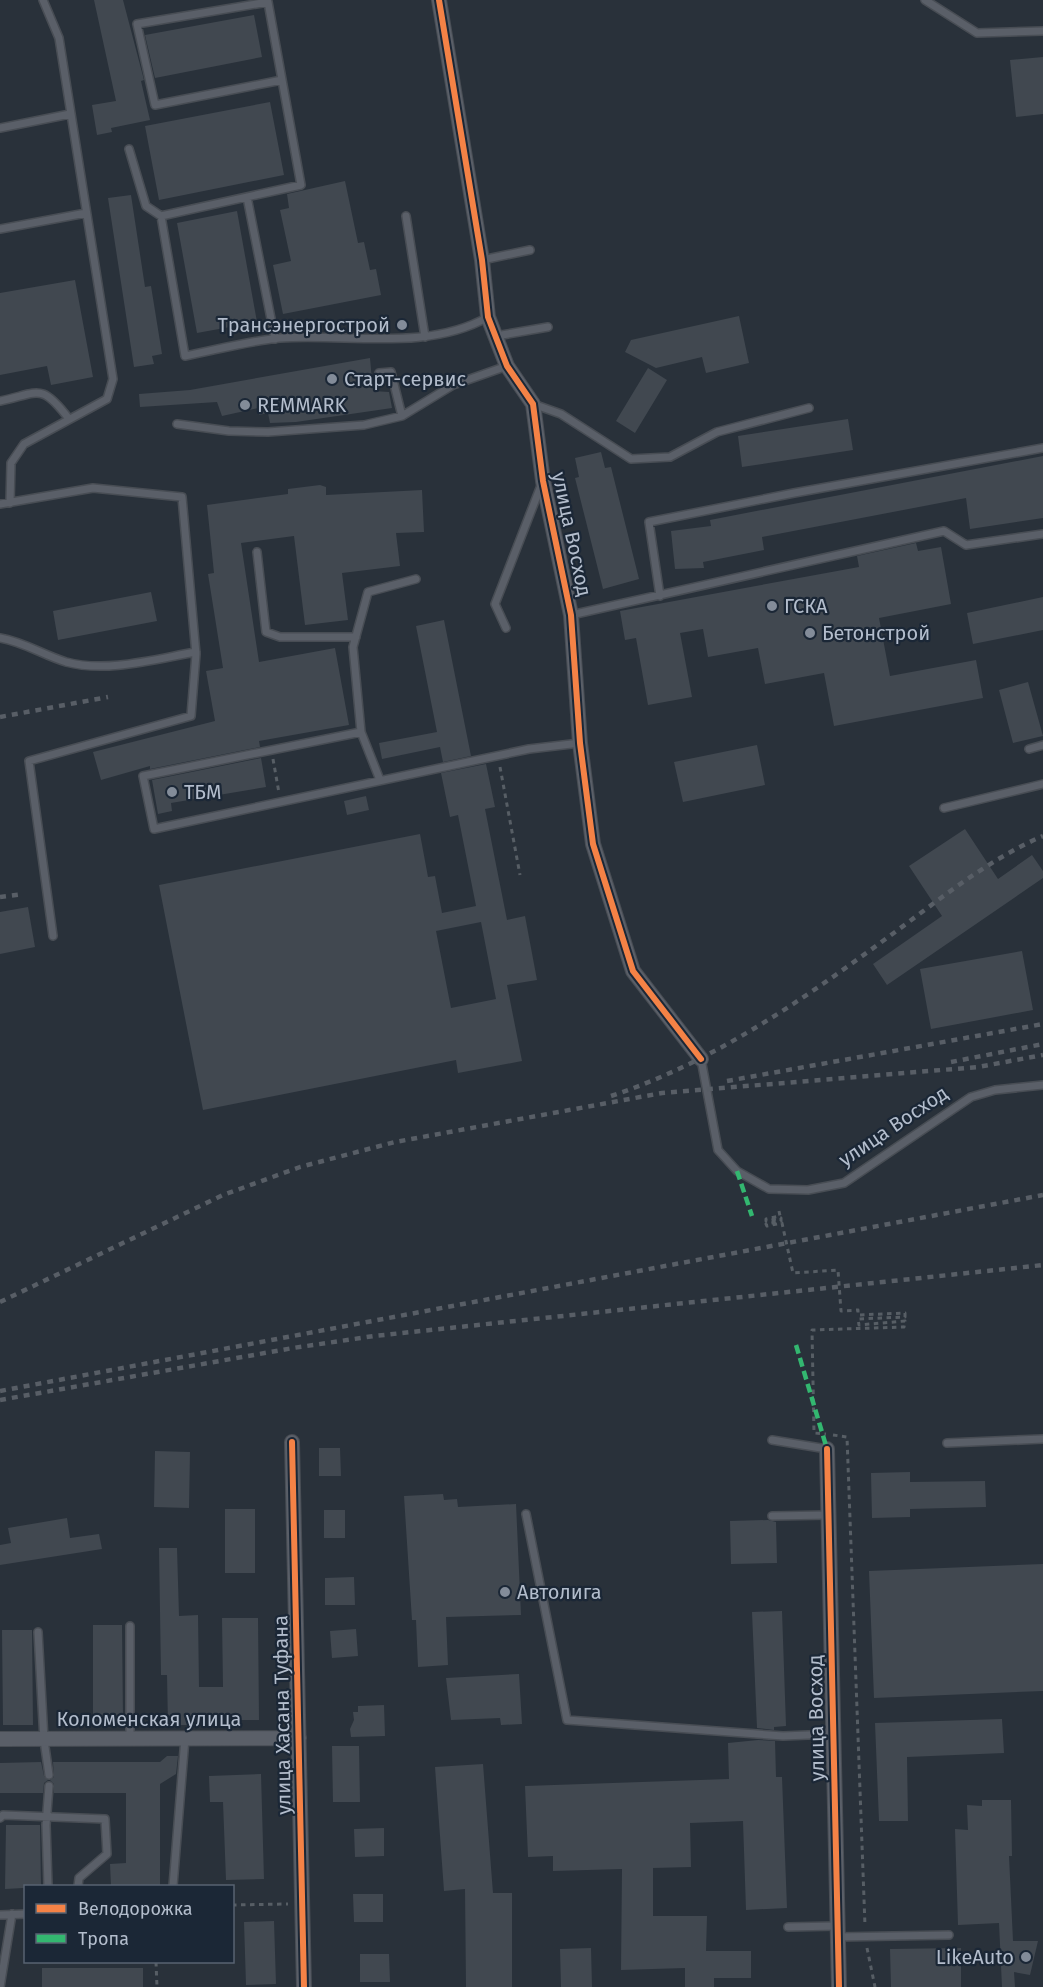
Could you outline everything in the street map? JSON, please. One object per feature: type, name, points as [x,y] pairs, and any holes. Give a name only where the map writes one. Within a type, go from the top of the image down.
[{"type":"street","name":"улица Восход","points":[[439,0],[482,260],[488,317],[507,366],[533,404],[543,481],[572,615],[580,743],[593,844],[633,971],[701,1059]]},
{"type":"street","name":"улица Хасана Туфана","points":[[292,1442],[304,1987]]},
{"type":"street","name":"улица Восход","points":[[827,1449],[839,1987]]},
{"type":"street","name":"Коломенская улица","points":[[0,1739],[299,1737]]},
{"type":"lane","points":[[10,502],[11,463],[24,444],[107,399],[112,379],[59,38],[43,0]]},
{"type":"lane","points":[[924,0],[977,33],[1043,31]]},
{"type":"lane","points":[[129,149],[146,206],[161,216],[302,185],[268,2],[137,24],[155,105],[282,80]]},
{"type":"lane","points":[[0,128],[70,114]]},
{"type":"lane","points":[[247,197],[275,339]]},
{"type":"lane","points":[[0,229],[86,213]]},
{"type":"lane","points":[[161,216],[185,356],[275,339],[424,337],[479,322],[488,317]]},
{"type":"lane","points":[[406,216],[424,337]]},
{"type":"lane","points":[[482,260],[530,250]]},
{"type":"lane","points":[[496,336],[548,327]]},
{"type":"lane","points":[[177,424],[229,431],[268,432],[364,425],[402,416],[453,385],[507,366]]},
{"type":"lane","points":[[379,373],[391,372],[402,416]]},
{"type":"lane","points":[[0,401],[32,391],[52,397],[69,419]]},
{"type":"lane","points":[[533,404],[561,414],[631,459],[670,457],[717,432],[809,408]]},
{"type":"lane","points":[[660,596],[649,522],[1043,448]]},
{"type":"lane","points":[[507,628],[495,604],[543,481]]},
{"type":"lane","points":[[0,504],[93,488],[182,497],[196,652],[191,716],[29,761],[53,936]]},
{"type":"lane","points":[[572,615],[944,531],[966,545],[1043,534]]},
{"type":"lane","points":[[257,552],[266,632],[280,637],[356,637]]},
{"type":"lane","points":[[380,780],[361,732],[353,646],[368,592],[416,579]]},
{"type":"lane","points":[[0,638],[16,640],[66,662],[106,665],[196,652]]},
{"type":"lane","points":[[361,732],[143,776],[154,829],[529,749],[580,743]]},
{"type":"lane","points":[[1029,748],[1043,745]]},
{"type":"lane","points":[[944,808],[1043,784]]},
{"type":"lane","name":"улица Восход","points":[[701,1059],[718,1150],[737,1171],[769,1189],[808,1190],[844,1183],[971,1097],[995,1090],[1043,1085]]},
{"type":"lane","points":[[947,1443],[1043,1439]]},
{"type":"lane","points":[[772,1440],[827,1449]]},
{"type":"lane","points":[[526,1514],[567,1720],[783,1736],[833,1734]]},
{"type":"lane","points":[[772,1516],[828,1515]]},
{"type":"lane","points":[[130,1626],[130,1738]]},
{"type":"lane","points":[[38,1632],[44,1740],[50,1775]]},
{"type":"lane","points":[[172,1885],[185,1738]]},
{"type":"lane","points":[[48,1885],[46,1816],[49,1786]]},
{"type":"lane","points":[[0,1818],[3,1815],[105,1819],[106,1854],[79,1878],[78,1885]]},
{"type":"lane","points":[[0,1987],[12,1914]]},
{"type":"lane","points":[[0,1915],[24,1914]]},
{"type":"lane","points":[[788,1928],[837,1931],[865,1938],[949,1935]]},
{"type":"path","points":[[271,751],[281,801]]},
{"type":"path","points":[[498,756],[520,875]]},
{"type":"path","points":[[779,1211],[780,1216],[766,1219],[766,1221],[781,1218],[782,1221],[766,1224],[767,1226],[782,1223],[793,1273],[838,1270],[841,1311],[858,1310],[858,1315],[905,1313],[904,1317],[858,1319],[859,1325],[905,1321],[904,1326],[812,1330],[814,1433],[847,1437],[865,1938],[875,1987]]},
{"type":"path","points":[[234,1905],[302,1904]]},
{"type":"path","points":[[156,1963],[157,1987]]},
{"type":"building","points":[[94,0],[123,0],[144,80],[141,81],[150,120],[111,128],[112,132],[97,135],[92,105],[116,101]]},
{"type":"building","points":[[254,15],[262,57],[155,78],[145,35]]},
{"type":"building","points":[[1043,57],[1043,114],[1016,117],[1010,60]]},
{"type":"building","points":[[270,102],[284,175],[159,200],[145,126]]},
{"type":"building","points":[[345,181],[358,243],[364,242],[370,270],[376,269],[381,295],[283,314],[273,265],[291,261],[280,210],[289,208],[287,194]]},
{"type":"building","points":[[131,195],[145,287],[151,286],[162,354],[152,356],[154,364],[134,367],[108,198]]},
{"type":"building","points":[[237,211],[257,322],[197,333],[177,223]]},
{"type":"building","points":[[75,280],[93,377],[51,385],[47,366],[0,375],[0,293]]},
{"type":"building","points":[[739,316],[749,363],[706,373],[702,357],[656,368],[625,352],[631,340]]},
{"type":"building","points":[[370,358],[373,391],[389,392],[392,408],[296,422],[270,423],[268,413],[259,415],[258,408],[222,416],[217,402],[140,407],[139,394],[190,390]]},
{"type":"building","points":[[648,368],[667,380],[635,433],[616,421]]},
{"type":"building","points":[[848,419],[853,450],[742,467],[738,436]]},
{"type":"building","points":[[601,452],[605,468],[611,467],[639,579],[603,589],[575,478],[579,477],[575,458]]},
{"type":"building","points":[[1043,456],[1043,518],[970,529],[966,498],[762,537],[764,550],[703,562],[704,568],[675,569],[671,531],[711,526],[710,520]]},
{"type":"building","points":[[320,485],[326,487],[326,495],[422,490],[424,532],[396,533],[400,566],[342,573],[348,620],[305,625],[294,536],[241,543],[259,662],[335,648],[349,725],[259,741],[260,747],[150,769],[150,766],[101,780],[93,752],[215,721],[206,671],[223,668],[208,574],[214,573],[207,505],[288,494],[288,489]]},
{"type":"building","points":[[916,543],[918,551],[941,547],[951,604],[879,618],[890,676],[976,660],[983,698],[834,726],[824,673],[765,684],[758,648],[708,657],[703,629],[680,633],[692,697],[648,705],[636,638],[625,640],[620,611],[859,567],[857,556]]},
{"type":"building","points":[[151,592],[157,621],[58,640],[53,611]]},
{"type":"building","points":[[1043,597],[1043,630],[973,644],[967,613]]},
{"type":"building","points":[[444,620],[471,756],[443,762],[440,747],[382,759],[379,743],[437,732],[416,626]]},
{"type":"building","points":[[1028,682],[1043,736],[1013,743],[999,690]]},
{"type":"building","points":[[757,745],[765,785],[683,802],[674,762]]},
{"type":"building","points":[[261,758],[266,787],[171,803],[172,811],[158,814],[152,780]]},
{"type":"building","points":[[486,764],[495,807],[485,809],[507,920],[525,916],[537,980],[507,985],[522,1061],[458,1073],[456,1060],[203,1110],[159,885],[420,834],[428,877],[435,876],[442,913],[476,906],[458,815],[450,817],[441,773]],"holes":[[[481,922],[496,999],[451,1008],[436,931]]]},
{"type":"building","points":[[366,796],[369,810],[347,815],[344,801]]},
{"type":"building","points":[[965,829],[998,879],[1032,855],[1043,871],[1043,878],[887,985],[873,964],[942,916],[909,866]]},
{"type":"building","points":[[28,907],[35,947],[0,954],[0,912]]},
{"type":"building","points":[[1022,951],[1033,1010],[931,1029],[920,969]]},
{"type":"building","points":[[319,1448],[340,1448],[341,1476],[319,1476]]},
{"type":"building","points":[[155,1451],[190,1452],[189,1508],[154,1507]]},
{"type":"building","points":[[910,1472],[910,1482],[985,1481],[986,1507],[910,1509],[910,1517],[872,1518],[871,1473]]},
{"type":"building","points":[[443,1494],[444,1500],[457,1499],[458,1507],[516,1504],[521,1615],[446,1617],[448,1665],[418,1667],[416,1620],[412,1620],[404,1496]]},
{"type":"building","points":[[225,1509],[255,1509],[255,1573],[225,1573]]},
{"type":"building","points":[[324,1510],[345,1510],[345,1538],[324,1538]]},
{"type":"building","points":[[67,1518],[70,1538],[99,1534],[102,1549],[0,1565],[0,1545],[11,1543],[8,1528]]},
{"type":"building","points":[[768,1520],[776,1522],[777,1563],[731,1564],[730,1521]]},
{"type":"building","points":[[159,1548],[177,1548],[179,1616],[198,1615],[199,1687],[223,1687],[222,1618],[258,1618],[259,1720],[216,1720],[216,1725],[168,1725],[167,1675],[161,1675]]},
{"type":"building","points":[[1043,1564],[1043,1691],[874,1698],[869,1571]]},
{"type":"building","points":[[354,1577],[355,1605],[325,1605],[325,1578]]},
{"type":"building","points":[[782,1611],[786,1726],[774,1727],[774,1730],[757,1728],[752,1612]]},
{"type":"building","points":[[93,1625],[122,1625],[123,1720],[93,1721]]},
{"type":"building","points":[[356,1629],[358,1656],[332,1658],[330,1631]]},
{"type":"building","points":[[2,1630],[32,1630],[33,1725],[3,1725]]},
{"type":"building","points":[[519,1674],[522,1724],[501,1725],[500,1718],[451,1720],[446,1678]]},
{"type":"building","points":[[384,1705],[385,1736],[351,1737],[353,1712],[358,1712],[358,1706]]},
{"type":"building","points":[[1002,1719],[1004,1753],[907,1757],[908,1821],[879,1821],[875,1723]]},
{"type":"building","points":[[775,1741],[776,1777],[782,1777],[787,1908],[746,1910],[743,1821],[690,1823],[691,1867],[653,1868],[653,1916],[707,1916],[706,1951],[751,1951],[751,1978],[714,1978],[714,1987],[685,1987],[685,1968],[621,1970],[622,1869],[553,1871],[553,1856],[528,1857],[525,1786],[729,1779],[728,1743]]},
{"type":"building","points":[[332,1746],[359,1746],[360,1802],[333,1802]]},
{"type":"building","points":[[167,1756],[178,1756],[176,1774],[160,1784],[160,1885],[111,1885],[110,1864],[126,1863],[126,1793],[54,1793],[54,1784],[50,1780],[54,1777],[53,1762],[160,1762]]},
{"type":"building","points":[[41,1762],[44,1776],[48,1780],[44,1783],[43,1793],[0,1793],[0,1763]]},
{"type":"building","points":[[483,1764],[493,1893],[512,1893],[512,1987],[466,1987],[465,1889],[444,1891],[435,1767]]},
{"type":"building","points":[[261,1774],[264,1879],[226,1880],[223,1802],[210,1802],[209,1776]]},
{"type":"building","points":[[982,1800],[1011,1800],[1012,1856],[1009,1856],[1013,1941],[1038,1941],[1030,1975],[1014,1972],[1015,1987],[1002,1987],[999,1923],[958,1925],[955,1829],[968,1830],[967,1805],[982,1806]]},
{"type":"building","points":[[6,1825],[40,1825],[41,1885],[24,1885],[24,1888],[5,1889]]},
{"type":"building","points":[[384,1828],[384,1856],[355,1857],[354,1829]]},
{"type":"building","points":[[353,1894],[383,1894],[383,1922],[354,1922]]},
{"type":"building","points":[[274,1921],[276,1984],[246,1985],[244,1922]]},
{"type":"building","points":[[591,1948],[592,1987],[561,1987],[560,1949]]},
{"type":"building","points":[[961,1948],[961,1987],[891,1987],[890,1949]]},
{"type":"building","points":[[360,1954],[389,1954],[390,1982],[360,1982]]},
{"type":"building","points":[[42,1968],[143,1968],[143,1987],[42,1987]]},
{"type":"railway","points":[[0,717],[108,697]]},
{"type":"railway","points":[[611,1096],[686,1066],[757,1027],[858,959],[983,869],[1043,836]]},
{"type":"railway","points":[[0,897],[23,894]]},
{"type":"railway","points":[[727,1081],[1043,1024]]},
{"type":"railway","points":[[951,1062],[1043,1044]]},
{"type":"railway","points":[[0,1302],[223,1195],[300,1167],[395,1142],[662,1093],[978,1067],[1043,1055]]},
{"type":"railway","points":[[0,1391],[1043,1195]]},
{"type":"railway","points":[[0,1400],[293,1348],[374,1336],[1043,1265]]},
{"type":"marked path","points":[[737,1171],[752,1216]]},
{"type":"marked path","points":[[796,1345],[827,1449]]},
{"type":"cycle path","points":[[439,0],[482,260],[488,317],[507,366],[533,404],[543,481],[571,615],[580,743],[593,844],[633,971],[701,1059]]},
{"type":"cycle path","points":[[292,1442],[304,1987]]},
{"type":"cycle path","points":[[827,1449],[839,1987]]},
{"type":"place","name":"Трансэнергострой","points":[[402,325]]},
{"type":"place","name":"Старт-сервис","points":[[332,379]]},
{"type":"place","name":"REMMARK","points":[[245,405]]},
{"type":"place","name":"ГСКА","points":[[772,606]]},
{"type":"place","name":"Бетонстрой","points":[[810,633]]},
{"type":"place","name":"ТБМ","points":[[172,792]]},
{"type":"place","name":"Автолига","points":[[505,1592]]},
{"type":"place","name":"LikeAuto","points":[[1026,1957]]}]
